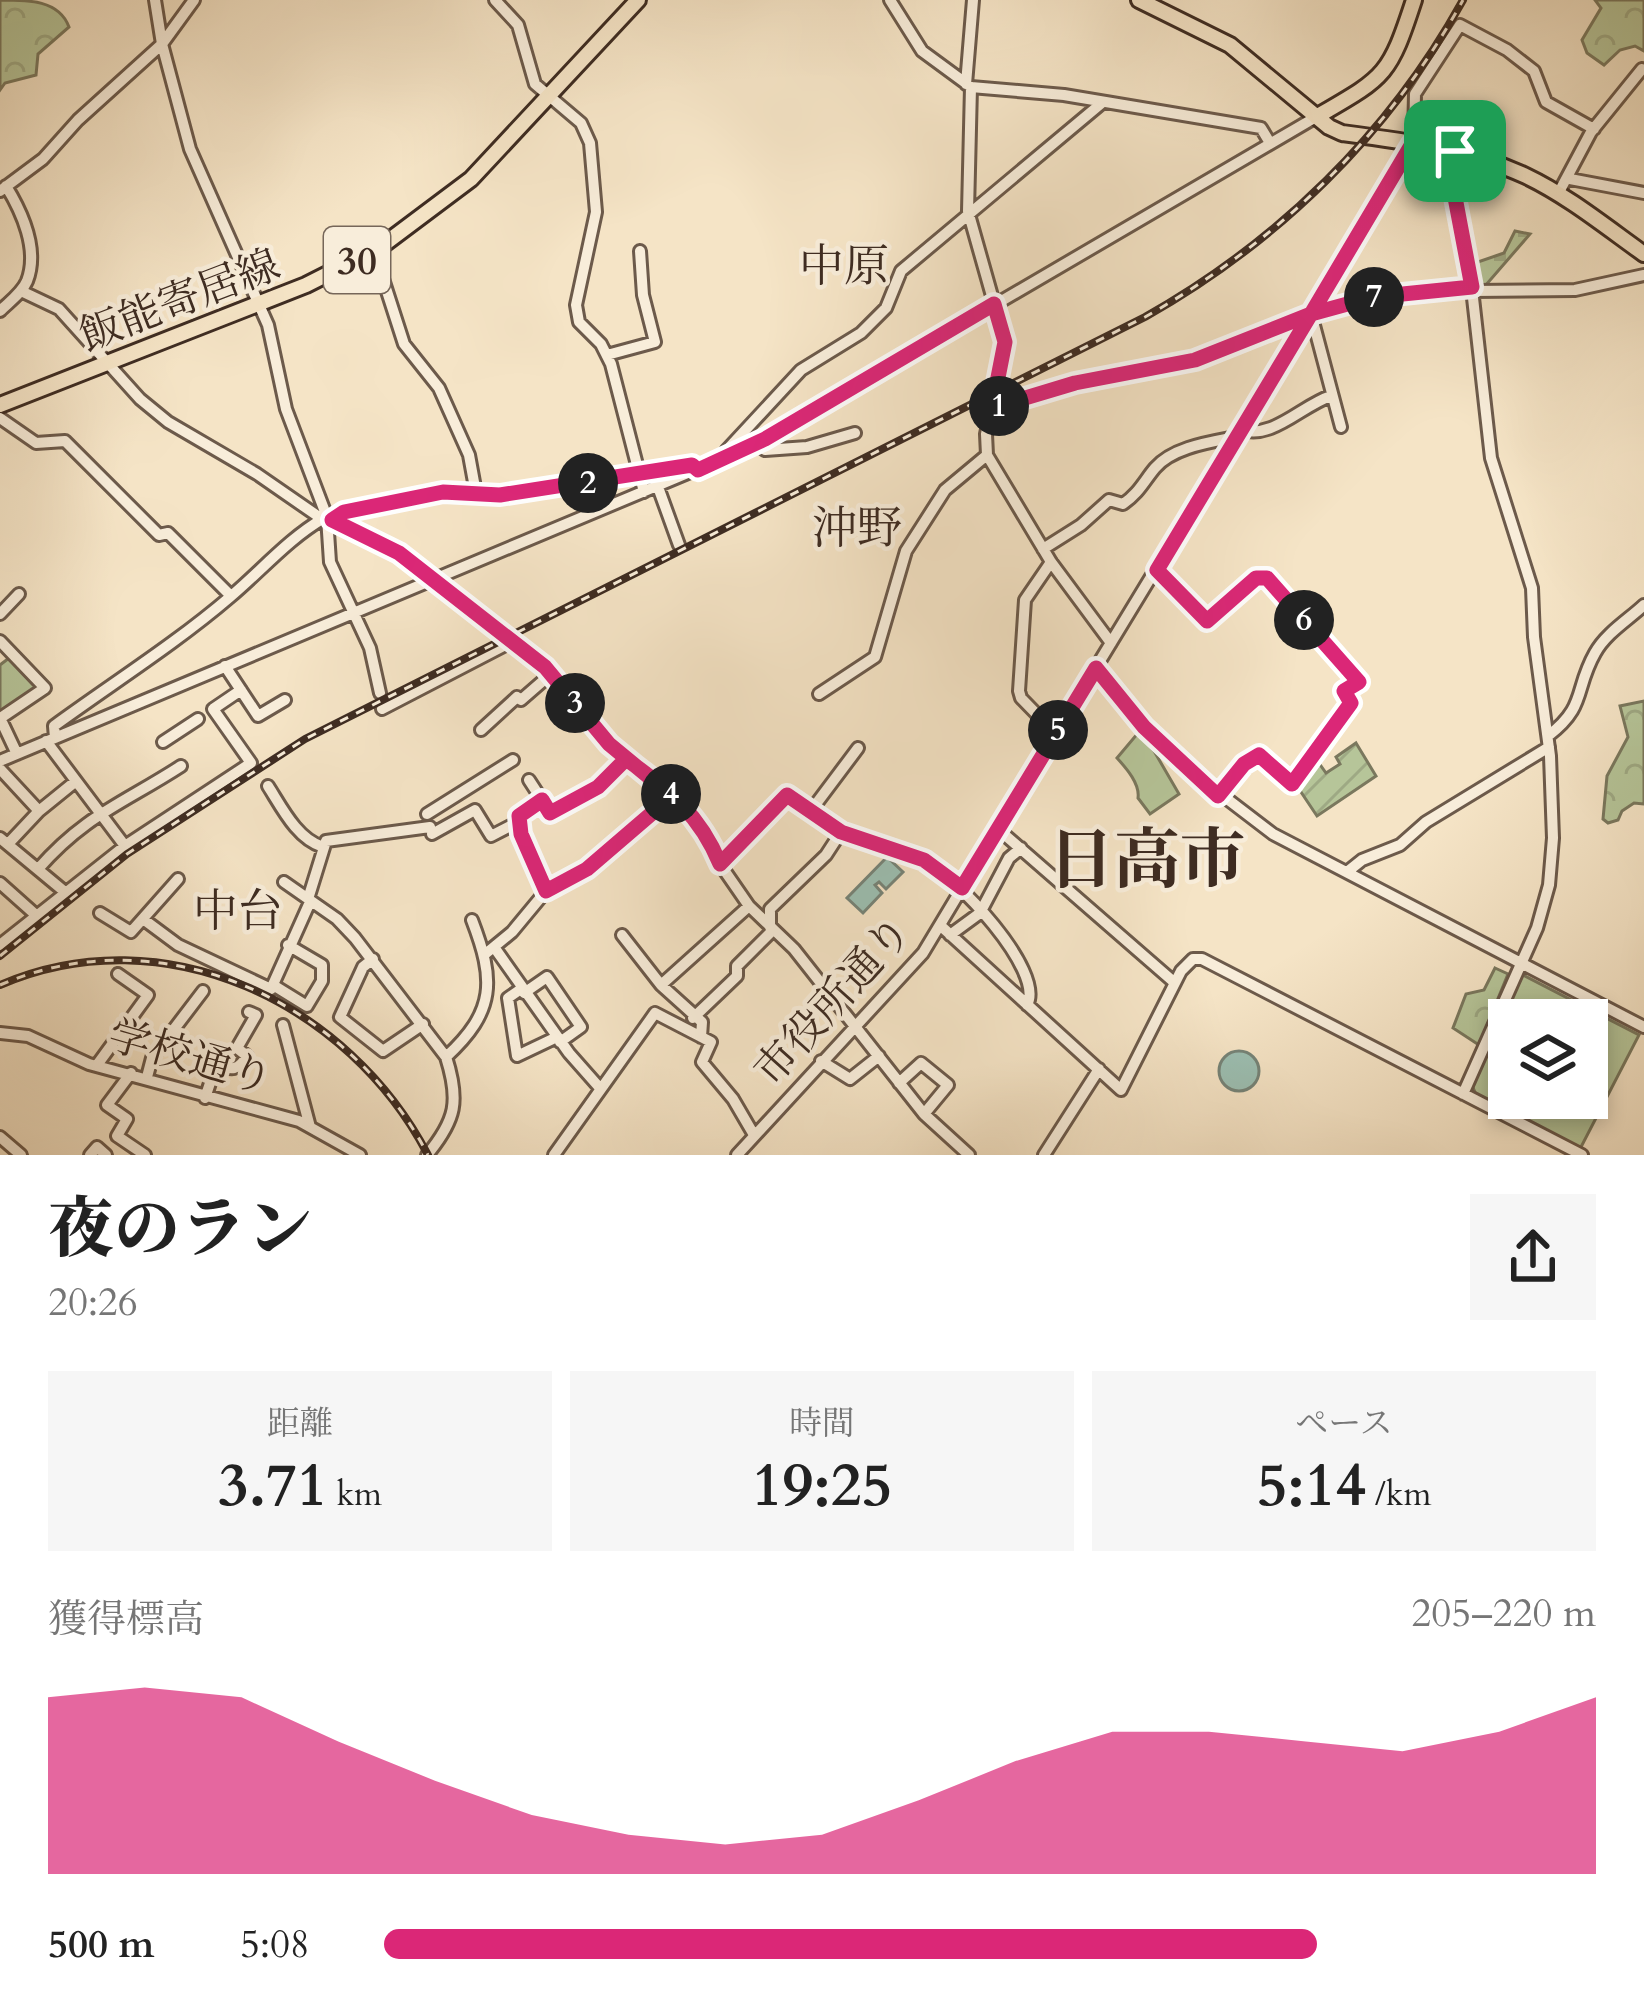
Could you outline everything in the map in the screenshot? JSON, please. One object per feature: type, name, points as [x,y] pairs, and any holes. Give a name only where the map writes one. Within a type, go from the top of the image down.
[{"type":"main road","name":"飯能寄居線","points":[[0,405],[259,304],[374,251],[460,189],[638,0]]},
{"type":"main road","points":[[1139,0],[1230,45],[1342,134],[1455,151],[1505,167],[1558,194],[1644,254]]},
{"type":"main road","points":[[1316,116],[1363,90],[1390,65],[1414,0]]},
{"type":"street","points":[[155,0],[190,149],[270,331],[286,410],[327,519],[330,562],[370,648],[380,693]]},
{"type":"street","points":[[0,311],[21,291],[29,267],[26,221],[3,188],[43,159],[78,120],[162,44],[194,0]]},
{"type":"street","points":[[495,0],[518,26],[535,83],[580,123],[590,142],[596,212],[576,305],[579,322],[607,355],[644,492]]},
{"type":"street","points":[[890,0],[922,51],[968,86],[1261,128],[1270,143]]},
{"type":"street","points":[[973,0],[968,211],[1005,342],[986,434],[988,455],[1051,562],[1111,644]]},
{"type":"street","points":[[1412,144],[1415,94],[1460,25],[1507,50],[1534,71],[1546,102],[1594,129]]},
{"type":"street","points":[[1558,194],[1594,129],[1642,69]]},
{"type":"street","points":[[726,458],[726,452],[801,370],[861,333],[886,308],[897,274],[1103,102]]},
{"type":"street","points":[[39,811],[0,765],[17,754],[757,444],[1316,116]]},
{"type":"street","name":"市役所通り","points":[[737,1155],[946,931],[962,888],[1412,144]]},
{"type":"street","points":[[1455,151],[1454,192],[1472,289],[1491,458],[1532,588],[1548,742],[1553,862],[1544,905],[1522,963],[1463,1094]]},
{"type":"street","points":[[1570,178],[1644,193]]},
{"type":"street","points":[[374,251],[404,344],[440,388],[469,455],[476,493]]},
{"type":"street","points":[[607,355],[655,342],[643,296],[640,251]]},
{"type":"street","points":[[992,408],[1075,383],[1195,360],[1311,314],[1373,297],[1472,289],[1575,290],[1644,274]]},
{"type":"street","points":[[21,291],[59,309],[106,363],[168,422],[327,519],[399,553],[552,673],[584,716],[626,759],[705,829],[720,864],[749,906],[794,949],[924,1114],[969,1155]]},
{"type":"street","points":[[1311,314],[1341,428]]},
{"type":"street","points":[[1043,549],[1109,500],[1123,504],[1132,498],[1155,467],[1172,456],[1238,433],[1275,426],[1330,396]]},
{"type":"street","points":[[0,418],[35,443],[65,441],[134,514],[159,535],[168,533],[231,596]]},
{"type":"street","points":[[757,444],[760,450],[807,447],[855,433]]},
{"type":"street","points":[[819,694],[874,657],[906,551],[945,490],[988,455]]},
{"type":"street","points":[[125,846],[51,740],[54,726],[231,596],[296,536],[344,512],[443,492],[500,495],[692,465],[698,470]]},
{"type":"street","points":[[658,487],[679,545]]},
{"type":"street","points":[[1051,562],[1025,600],[1019,692],[1056,734]]},
{"type":"street","points":[[1157,570],[1207,621],[1256,578],[1267,578],[1359,682],[1344,691],[1351,703],[1294,782],[1288,784],[1259,755],[1244,764],[1218,796]]},
{"type":"street","points":[[0,614],[19,594]]},
{"type":"street","points":[[1348,872],[1362,860],[1400,845],[1426,822],[1548,742],[1570,719],[1594,654],[1644,605]]},
{"type":"street","points":[[0,641],[5,656],[45,688],[1,718],[17,754]]},
{"type":"street","points":[[382,709],[511,642]]},
{"type":"street","points":[[225,666],[258,716],[285,700]]},
{"type":"street","points":[[1096,668],[1144,727],[1218,796],[1274,834],[1644,1027]]},
{"type":"street","points":[[481,730],[552,673]]},
{"type":"street","points":[[0,945],[125,846],[251,763],[214,709],[241,690]]},
{"type":"street","points":[[163,742],[198,718]]},
{"type":"street","points":[[810,812],[858,748]]},
{"type":"street","points":[[529,780],[550,813],[598,787],[626,759]]},
{"type":"street","points":[[430,825],[513,760]]},
{"type":"street","points":[[38,869],[98,812],[181,766]]},
{"type":"street","points":[[65,892],[4,841],[76,782]]},
{"type":"street","points":[[268,786],[295,826],[322,847]]},
{"type":"street","points":[[720,864],[787,795],[841,832],[924,860],[962,888],[1023,965],[1031,982],[1027,1005]]},
{"type":"street","points":[[489,951],[546,891],[587,869],[672,796]]},
{"type":"street","points":[[542,800],[519,816],[518,822],[546,891]]},
{"type":"street","points":[[143,919],[211,962],[271,988],[309,900],[322,847],[329,840],[430,825],[475,810],[491,836],[518,822]]},
{"type":"street","points":[[998,829],[1174,983]]},
{"type":"street","points":[[693,1018],[737,976],[737,966],[772,929],[770,909],[826,855],[841,832]]},
{"type":"street","points":[[1021,848],[1009,858],[980,913],[946,931],[1121,1090],[1174,983],[1193,959],[1202,959],[1582,1155]]},
{"type":"street","points":[[100,913],[131,932],[178,878]]},
{"type":"street","points":[[284,882],[337,919],[446,1057],[454,1080],[453,1119],[427,1155]]},
{"type":"street","points":[[0,883],[37,916]]},
{"type":"street","points":[[661,985],[749,906]]},
{"type":"street","points":[[472,920],[489,951],[599,1087]]},
{"type":"street","points":[[622,935],[661,985],[702,1022],[701,1037]]},
{"type":"street","points":[[273,985],[307,1006],[322,981],[322,965],[288,945]]},
{"type":"street","points":[[446,1057],[480,1022],[489,990],[489,951]]},
{"type":"street","points":[[373,959],[363,967],[340,1017],[383,1051],[423,1024]]},
{"type":"street","points":[[98,1065],[148,995],[118,974]]},
{"type":"street","points":[[547,977],[581,1028],[517,1056],[508,998],[523,991],[547,977]]},
{"type":"street","points":[[147,1077],[152,1058],[203,991]]},
{"type":"street","points":[[205,1098],[216,1065],[232,1070],[248,1056],[237,1048],[256,1015],[249,1012]]},
{"type":"street","points":[[554,1155],[655,1013],[711,1042],[701,1062],[734,1099],[754,1135]]},
{"type":"street","points":[[283,1025],[310,1126]]},
{"type":"street","name":"学校通り","points":[[0,1033],[28,1036],[98,1065],[310,1126],[360,1155]]},
{"type":"street","points":[[821,1061],[850,1079],[879,1056]]},
{"type":"street","points":[[899,1083],[921,1063],[947,1085],[924,1114]]},
{"type":"street","points":[[1044,1155],[1099,1070]]},
{"type":"street","points":[[131,1073],[107,1105],[127,1119],[117,1136],[145,1155]]},
{"type":"street","points":[[0,1137],[21,1155]]},
{"type":"street","points":[[90,1155],[97,1147],[106,1155]]},
{"type":"green space","points":[[0,0],[50,7],[69,27],[38,54],[36,75],[5,83],[0,90]]},
{"type":"green space","points":[[1595,0],[1644,0],[1644,51],[1635,46],[1620,50],[1604,65],[1587,53],[1582,40],[1601,8]]},
{"type":"green space","points":[[1515,231],[1530,234],[1485,286],[1475,286],[1472,264],[1504,253]]},
{"type":"green space","points":[[9,658],[37,689],[0,714],[0,665]]},
{"type":"green space","points":[[1644,701],[1644,804],[1634,803],[1618,820],[1608,823],[1603,819],[1607,776],[1628,737],[1620,706]]},
{"type":"green space","points":[[1138,733],[1179,794],[1150,814],[1117,758]]},
{"type":"green space","points":[[1356,743],[1376,776],[1317,816],[1297,786],[1316,759],[1326,773],[1340,764],[1336,757]]},
{"type":"green space","points":[[1495,968],[1508,974],[1498,999],[1488,999],[1488,1023],[1479,1045],[1453,1028],[1466,994],[1484,990]]},
{"type":"green space","points":[[1521,974],[1569,999],[1510,999]]},
{"type":"green space","points":[[1608,1019],[1639,1035],[1608,1095]]},
{"type":"green space","points":[[1488,1049],[1488,1103],[1477,1097],[1472,1085]]},
{"type":"green space","points":[[1521,1119],[1596,1119],[1580,1149]]},
{"type":"shaded area","points":[[887,857],[903,872],[886,889],[879,882],[875,885],[882,893],[863,913],[847,898]]},
{"type":"shaded area","points":[[1239,1051],[1253,1057],[1259,1071],[1253,1085],[1239,1091],[1225,1085],[1219,1071],[1225,1057]]},
{"type":"railway","points":[[0,956],[127,854],[305,739],[1145,317],[1194,287],[1285,219],[1326,181],[1401,96],[1463,0]]},
{"type":"railway","points":[[0,985],[62,966],[125,960],[187,968],[246,986],[301,1016],[351,1054],[394,1101],[428,1155]]},
{"type":"district","name":"中原","points":[[844,265]]},
{"type":"district","name":"沖野","points":[[857,527]]},
{"type":"district","name":"日高市","points":[[1147,859]]},
{"type":"district","name":"中台","points":[[238,910]]},
{"type":"route","points":[[1455,151],[1412,144],[1311,314],[1195,360],[1075,383],[992,408],[1005,342],[994,304],[765,439],[698,470],[692,465],[500,495],[443,492],[344,512],[332,520],[399,553],[545,667],[609,744],[663,786],[672,796],[587,869],[546,891],[521,834],[519,816],[542,800],[550,813],[598,787],[626,759],[663,786],[705,829],[720,864],[787,795],[841,832],[924,860],[962,888],[1096,668],[1144,727],[1218,796],[1244,764],[1259,755],[1292,784],[1351,703],[1344,691],[1359,682],[1267,578],[1256,578],[1207,621],[1157,570],[1311,314],[1373,297],[1472,287],[1454,192],[1455,151]]}]
